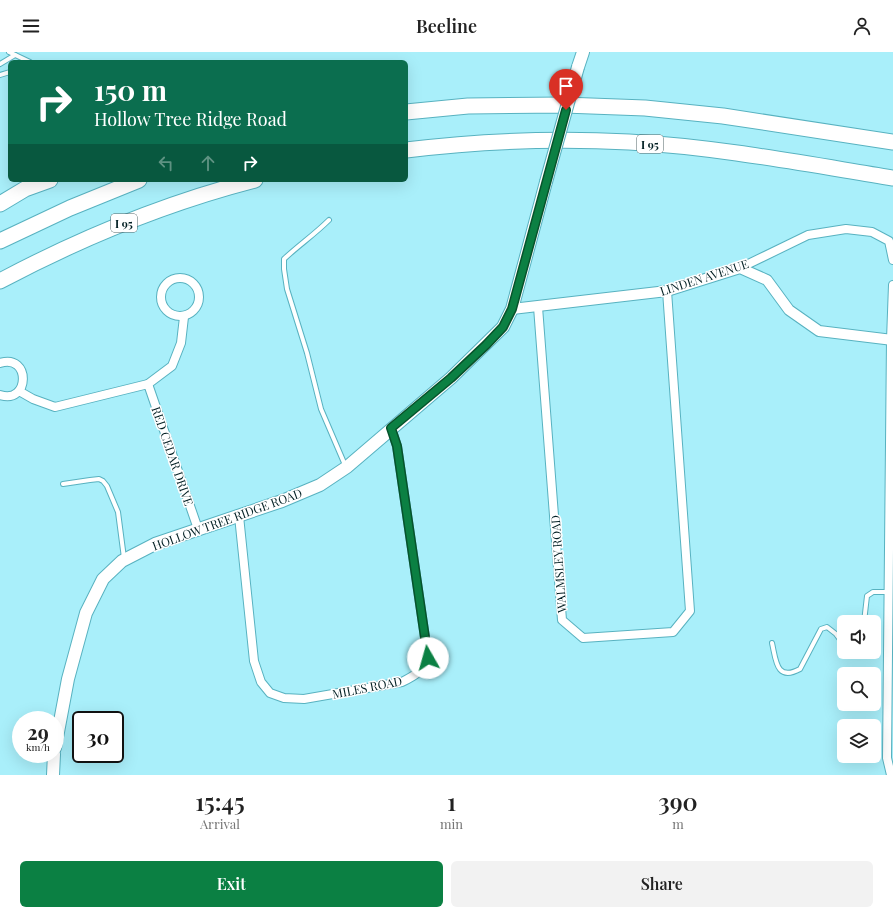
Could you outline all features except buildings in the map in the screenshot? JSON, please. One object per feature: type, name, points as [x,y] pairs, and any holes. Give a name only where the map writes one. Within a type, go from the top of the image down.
[{"type":"highway","points":[[408,105],[432,109]]},
{"type":"highway","points":[[408,112],[468,106],[564,105],[645,108],[723,116],[893,142]]},
{"type":"highway","name":"I 95","points":[[408,150],[451,145],[514,141],[630,142],[669,145],[746,155],[893,178]]},
{"type":"highway","points":[[0,204],[25,189],[44,182]]},
{"type":"highway","points":[[0,241],[70,208],[134,182]]},
{"type":"highway","name":"I 95","points":[[0,281],[62,250],[134,219],[207,194],[248,182]]},
{"type":"main road","name":"HOLLOW TREE RIDGE ROAD","points":[[62,711],[68,679],[86,614],[103,579],[124,560],[155,544],[282,501],[320,485],[346,467],[451,378],[503,327],[512,309],[583,52]]},
{"type":"main road","points":[[53,775],[54,763]]},
{"type":"street","name":"LINDEN AVENUE","points":[[512,309],[668,291],[740,268],[808,235],[846,229],[872,232],[888,241],[893,260]]},
{"type":"street","points":[[740,268],[767,280],[790,310],[819,331],[892,340]]},
{"type":"street","points":[[172,279],[186,279],[192,282],[197,288],[199,302],[196,309],[191,314],[184,317],[177,317],[170,314],[164,310],[161,303],[160,296],[162,289],[166,283],[172,279]]},
{"type":"street","points":[[891,775],[889,592],[892,460],[893,285]]},
{"type":"street","name":"WALMSLEY ROAD","points":[[538,306],[562,620],[583,638],[673,632],[690,611],[668,291]]},
{"type":"street","points":[[19,391],[55,407],[148,384],[172,366],[181,343],[184,317]]},
{"type":"street","points":[[0,363],[10,362],[15,364],[20,368],[24,380],[19,391],[9,396],[0,395]]},
{"type":"street","name":"RED CEDAR DRIVE","points":[[148,384],[198,529]]},
{"type":"street","name":"MILES ROAD","points":[[239,516],[254,662],[261,682],[270,693],[284,698],[304,699],[402,682],[414,676],[423,669],[428,658],[397,446],[391,428]]},
{"type":"lane","points":[[8,52],[26,60]]},
{"type":"lane","points":[[0,64],[15,55]]},
{"type":"lane","points":[[329,220],[318,232],[284,259],[284,269],[287,289],[308,353],[321,409],[346,467]]},
{"type":"lane","points":[[63,484],[99,479],[103,481],[107,486],[118,512],[124,560]]},
{"type":"lane","points":[[865,615],[866,596],[873,592],[889,592]]},
{"type":"lane","points":[[772,643],[780,671],[785,674],[800,669],[821,629],[827,627],[837,636]]},
{"type":"route","points":[[428,658],[397,446],[391,428],[451,378],[503,327],[512,309],[566,110]]}]
